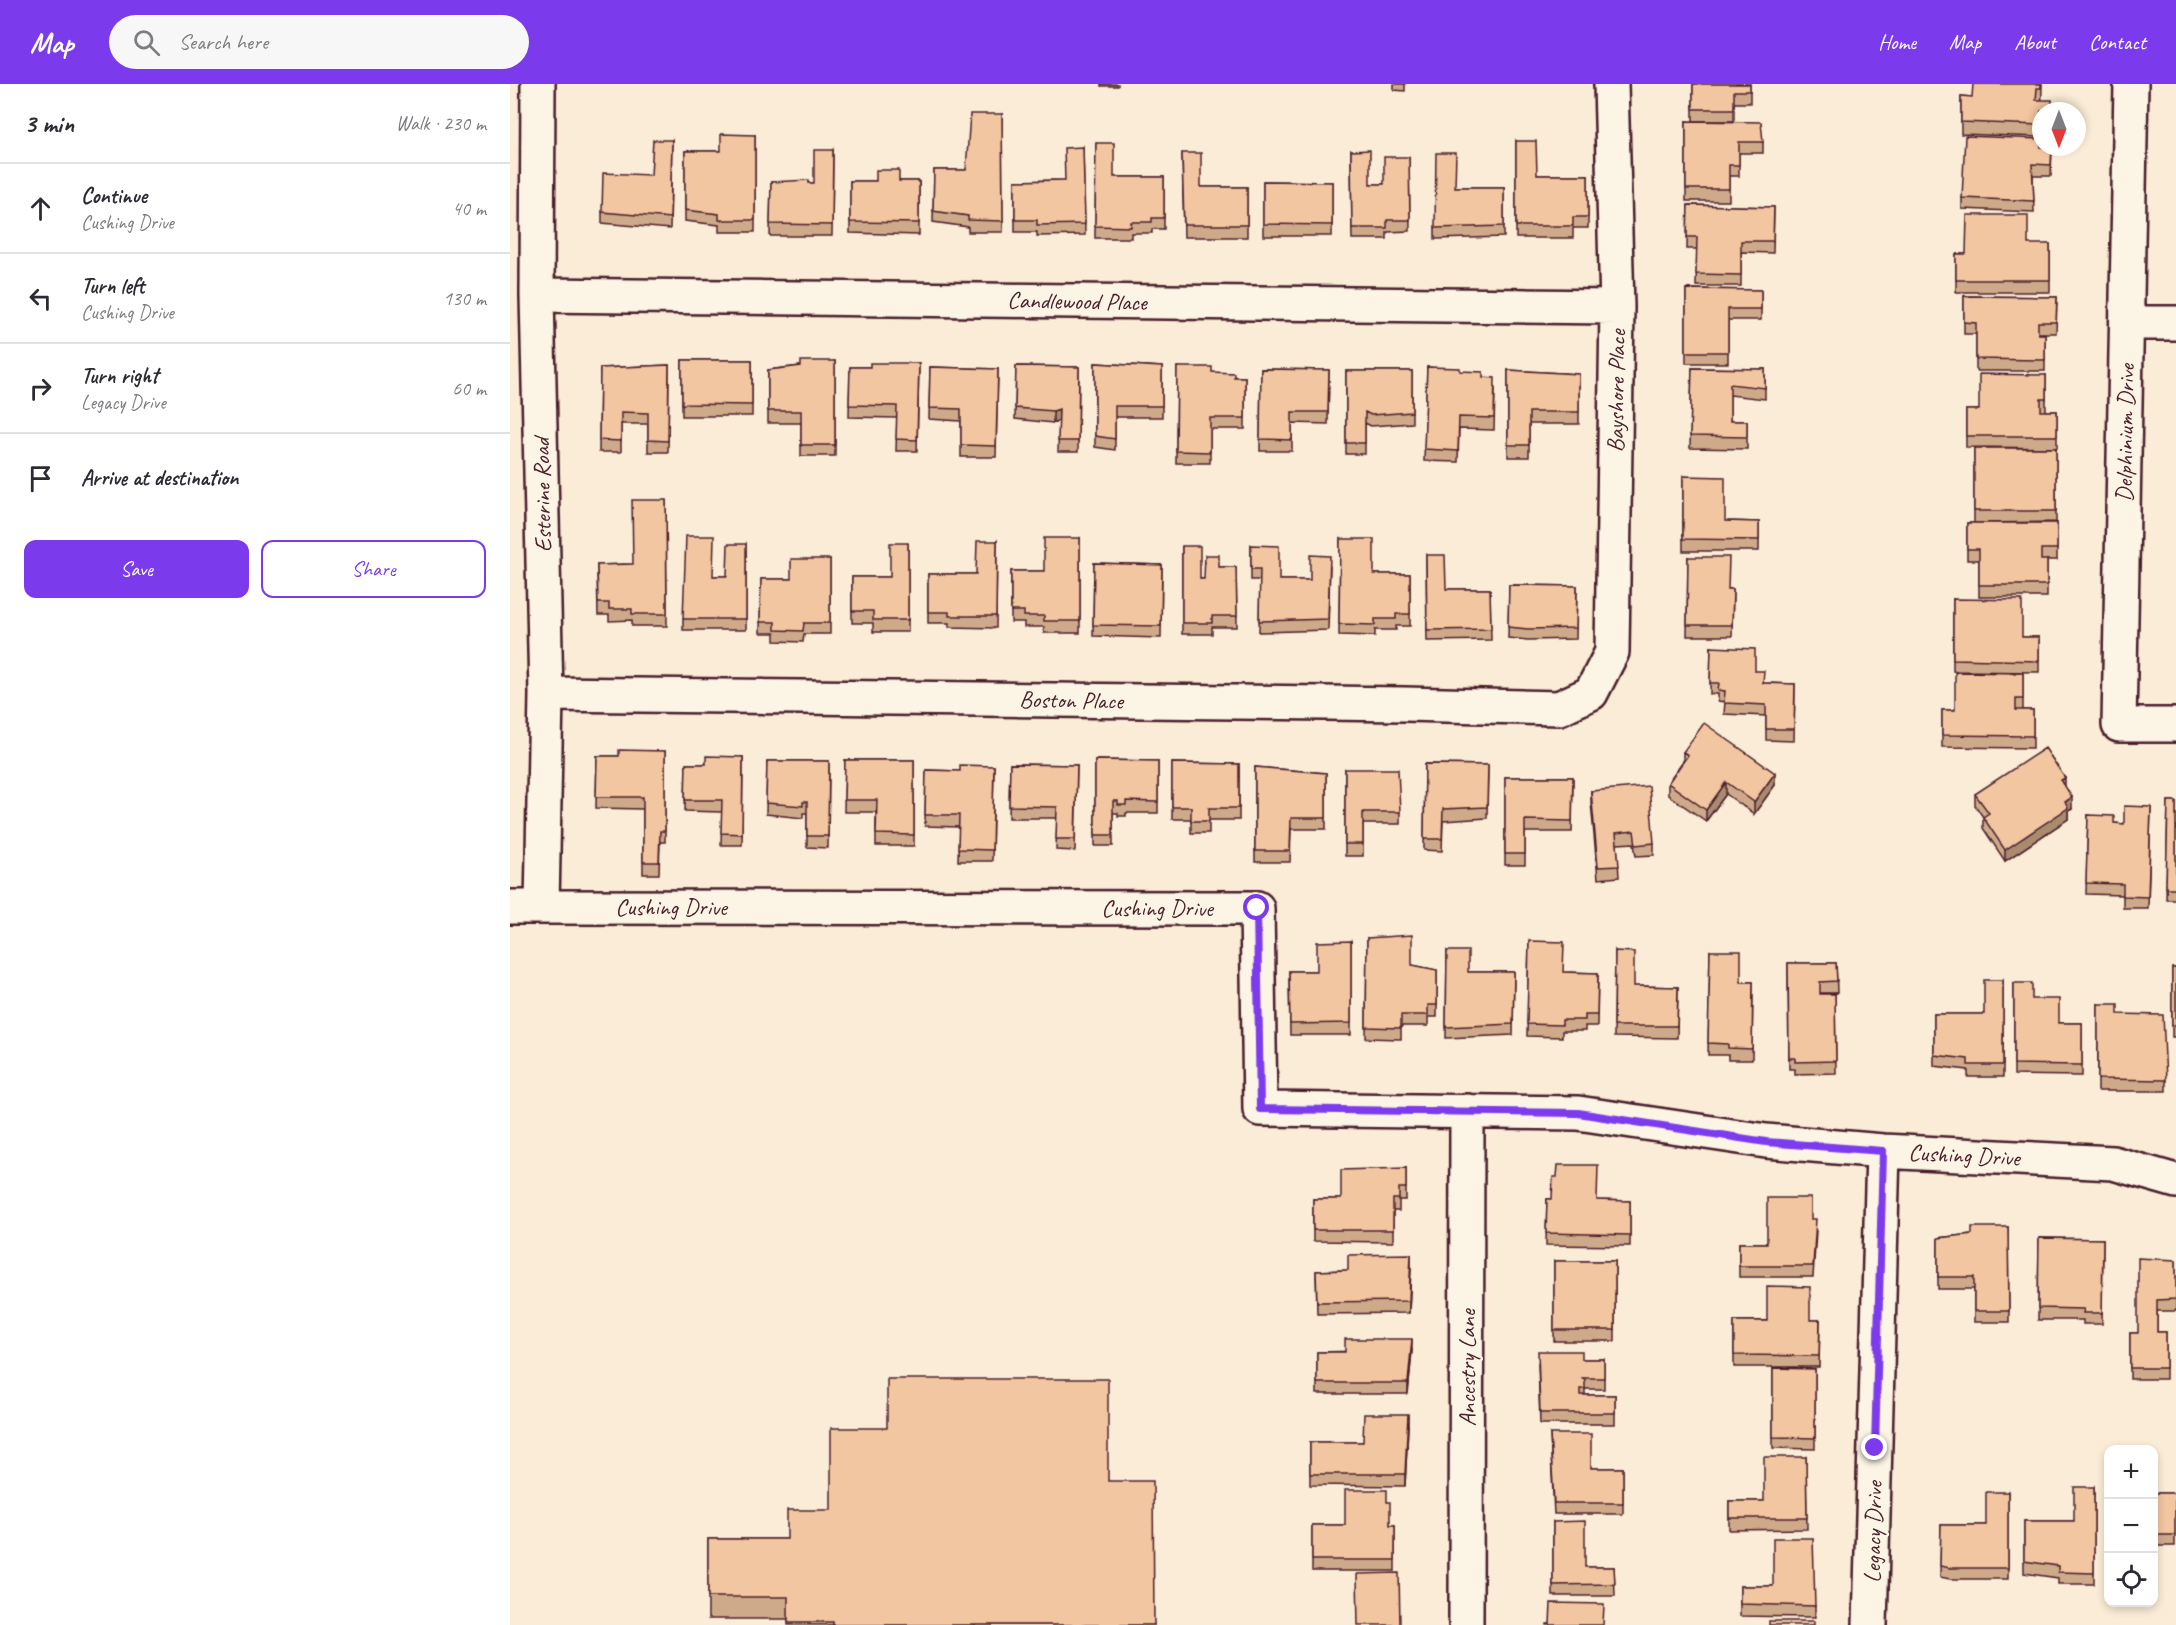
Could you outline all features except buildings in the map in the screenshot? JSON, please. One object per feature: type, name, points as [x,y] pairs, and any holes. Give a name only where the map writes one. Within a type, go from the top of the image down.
[{"type":"street","name":"Esterine Road","points":[[538,84],[537,295],[546,694],[542,906]]},
{"type":"street","name":"Bayshore Place","points":[[1591,693],[1612,652],[1617,307],[1611,84]]},
{"type":"street","name":"Delphinium Drive","points":[[2131,84],[2119,725],[2176,725]]},
{"type":"street","name":"Candlewood Place","points":[[537,295],[1617,307]]},
{"type":"street","points":[[2127,323],[2176,323]]},
{"type":"street","name":"Boston Place","points":[[546,694],[1404,704],[1559,708],[1591,693]]},
{"type":"street","name":"Cushing Drive","points":[[510,907],[1257,908],[1260,1109],[1578,1113],[1766,1142],[1883,1151],[2113,1163],[2176,1181]]},
{"type":"street","name":"Ancestry Lane","points":[[1466,1625],[1467,1112]]},
{"type":"street","name":"Legacy Drive","points":[[1870,1625],[1883,1151]]},
{"type":"route","points":[[1257,908],[1260,1109],[1578,1113],[1766,1142],[1883,1151],[1875,1448]]}]
